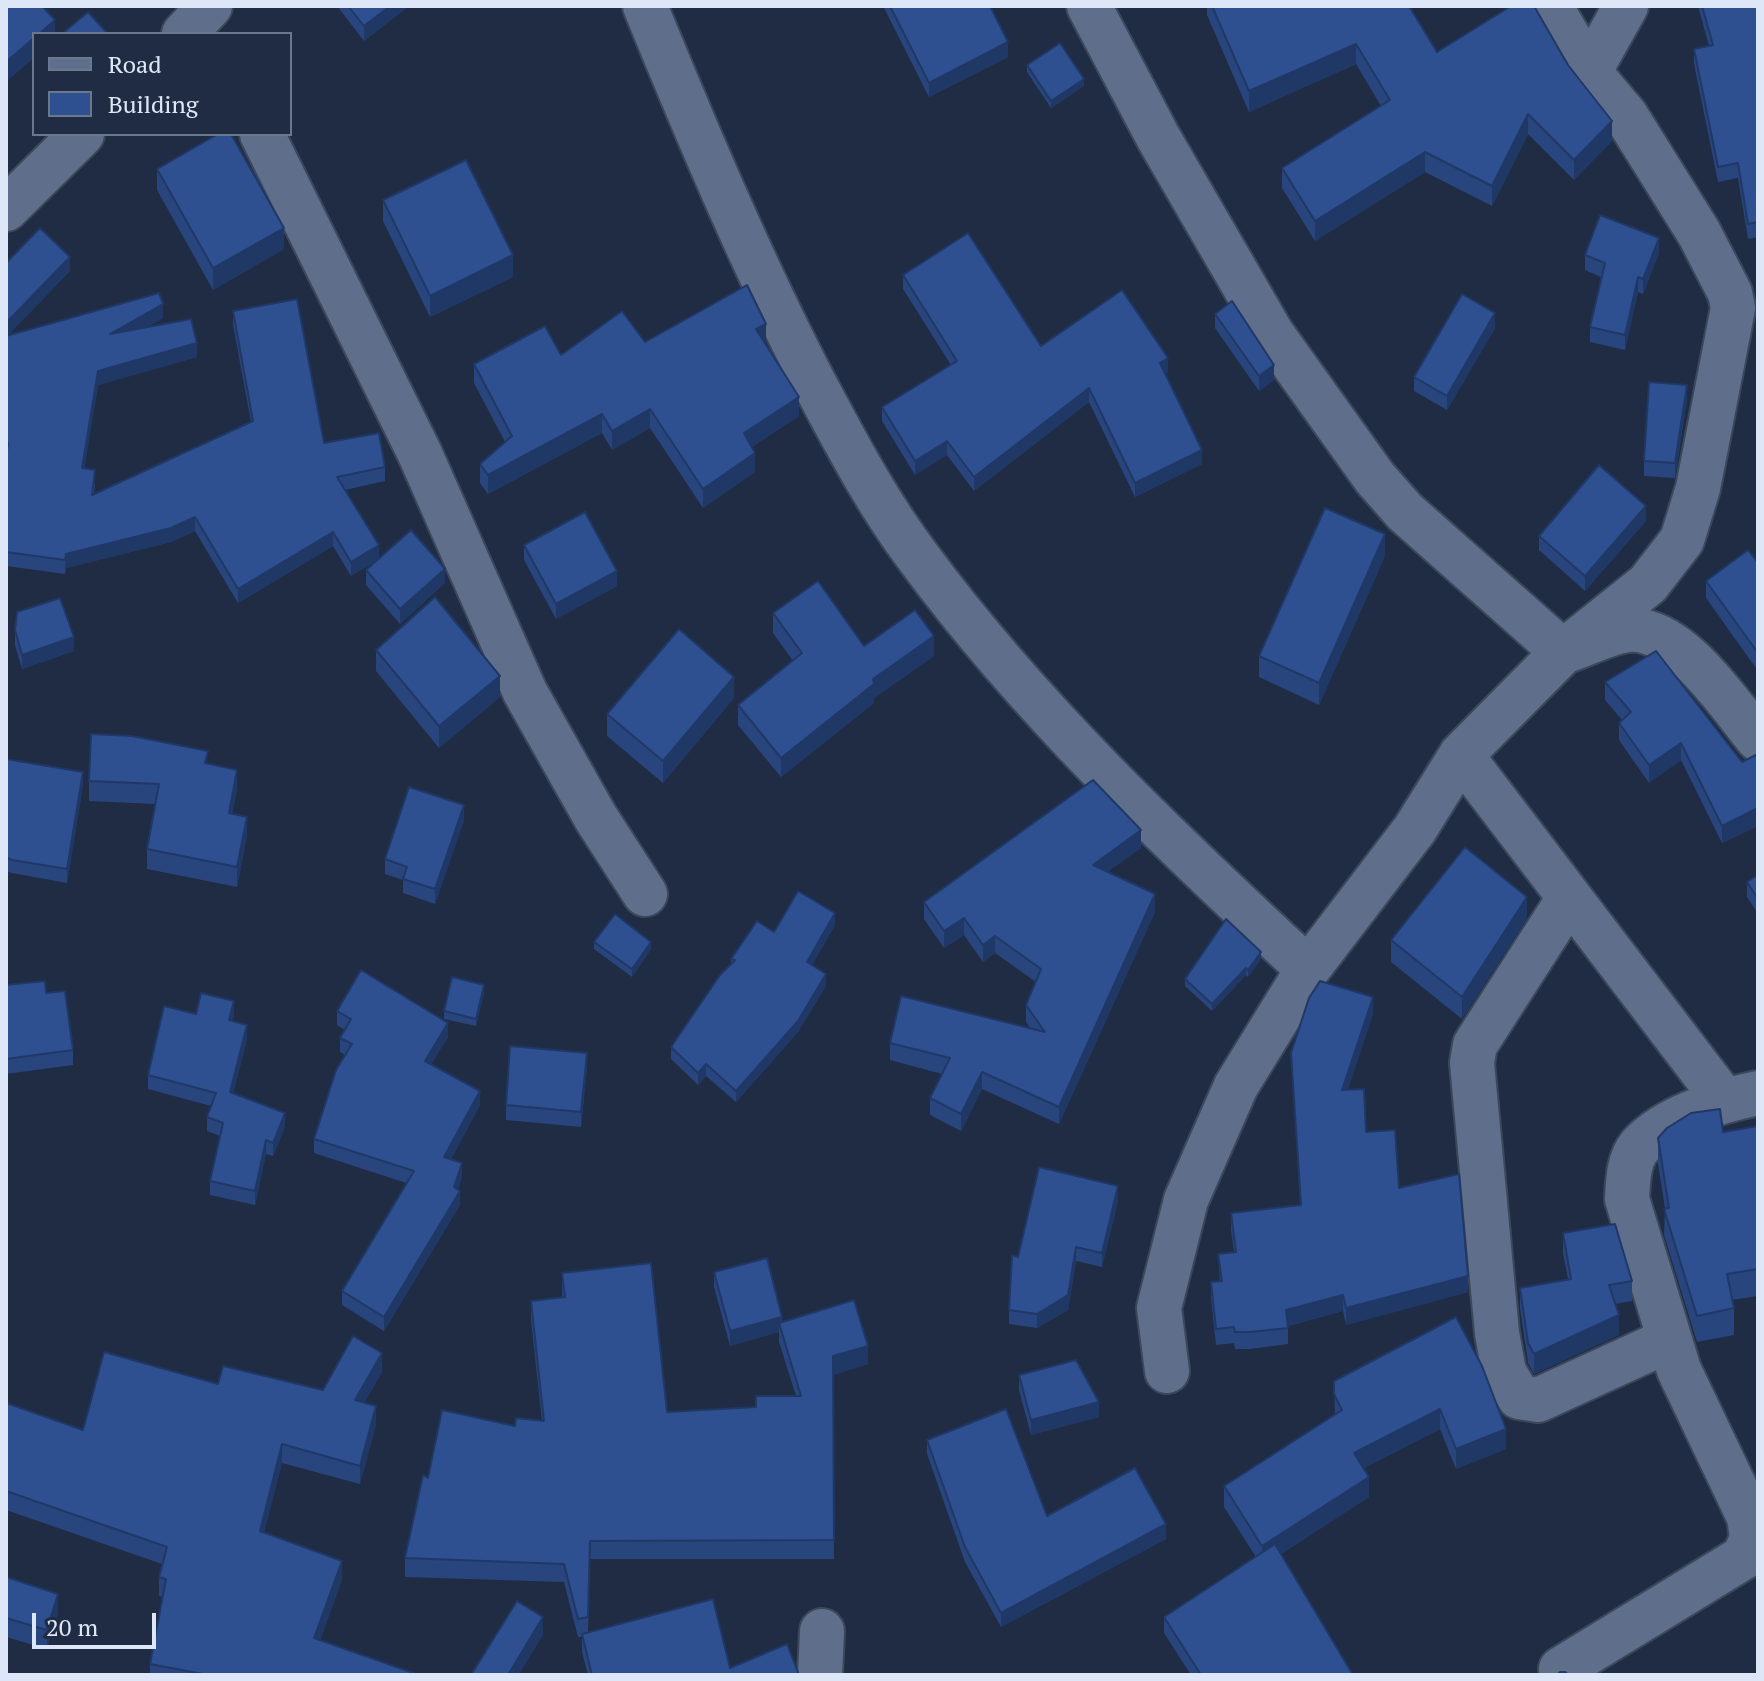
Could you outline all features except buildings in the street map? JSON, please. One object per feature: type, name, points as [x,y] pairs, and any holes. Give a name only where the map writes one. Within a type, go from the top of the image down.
[{"type":"street","points":[[645,6],[728,210],[788,333],[856,462],[917,557],[1007,667],[1134,804],[1308,969]]},
{"type":"street","points":[[1089,6],[1158,137],[1272,334],[1375,478],[1405,512],[1563,652]]},
{"type":"street","points":[[1167,1371],[1159,1308],[1186,1200],[1236,1086],[1308,969],[1415,829],[1461,755],[1563,652],[1648,584],[1682,540],[1704,458],[1733,308],[1744,286],[1699,233],[1626,116],[1589,72],[1550,6]]},
{"type":"street","points":[[1589,72],[1626,6]]},
{"type":"street","points":[[6,209],[80,136]]},
{"type":"street","points":[[263,136],[420,454],[525,692],[596,818],[645,894]]},
{"type":"street","points":[[1563,652],[1629,630],[1664,636],[1707,677],[1758,739]]},
{"type":"street","points":[[1461,755],[1568,900],[1741,1097],[1670,1125],[1640,1147],[1629,1170],[1627,1199],[1669,1340],[1700,1416],[1742,1498],[1752,1538],[1744,1557],[1561,1669]]},
{"type":"street","points":[[1568,900],[1481,1033],[1472,1063],[1497,1333],[1504,1372],[1519,1397],[1538,1400],[1669,1340]]},
{"type":"street","points":[[820,1675],[822,1631]]}]
